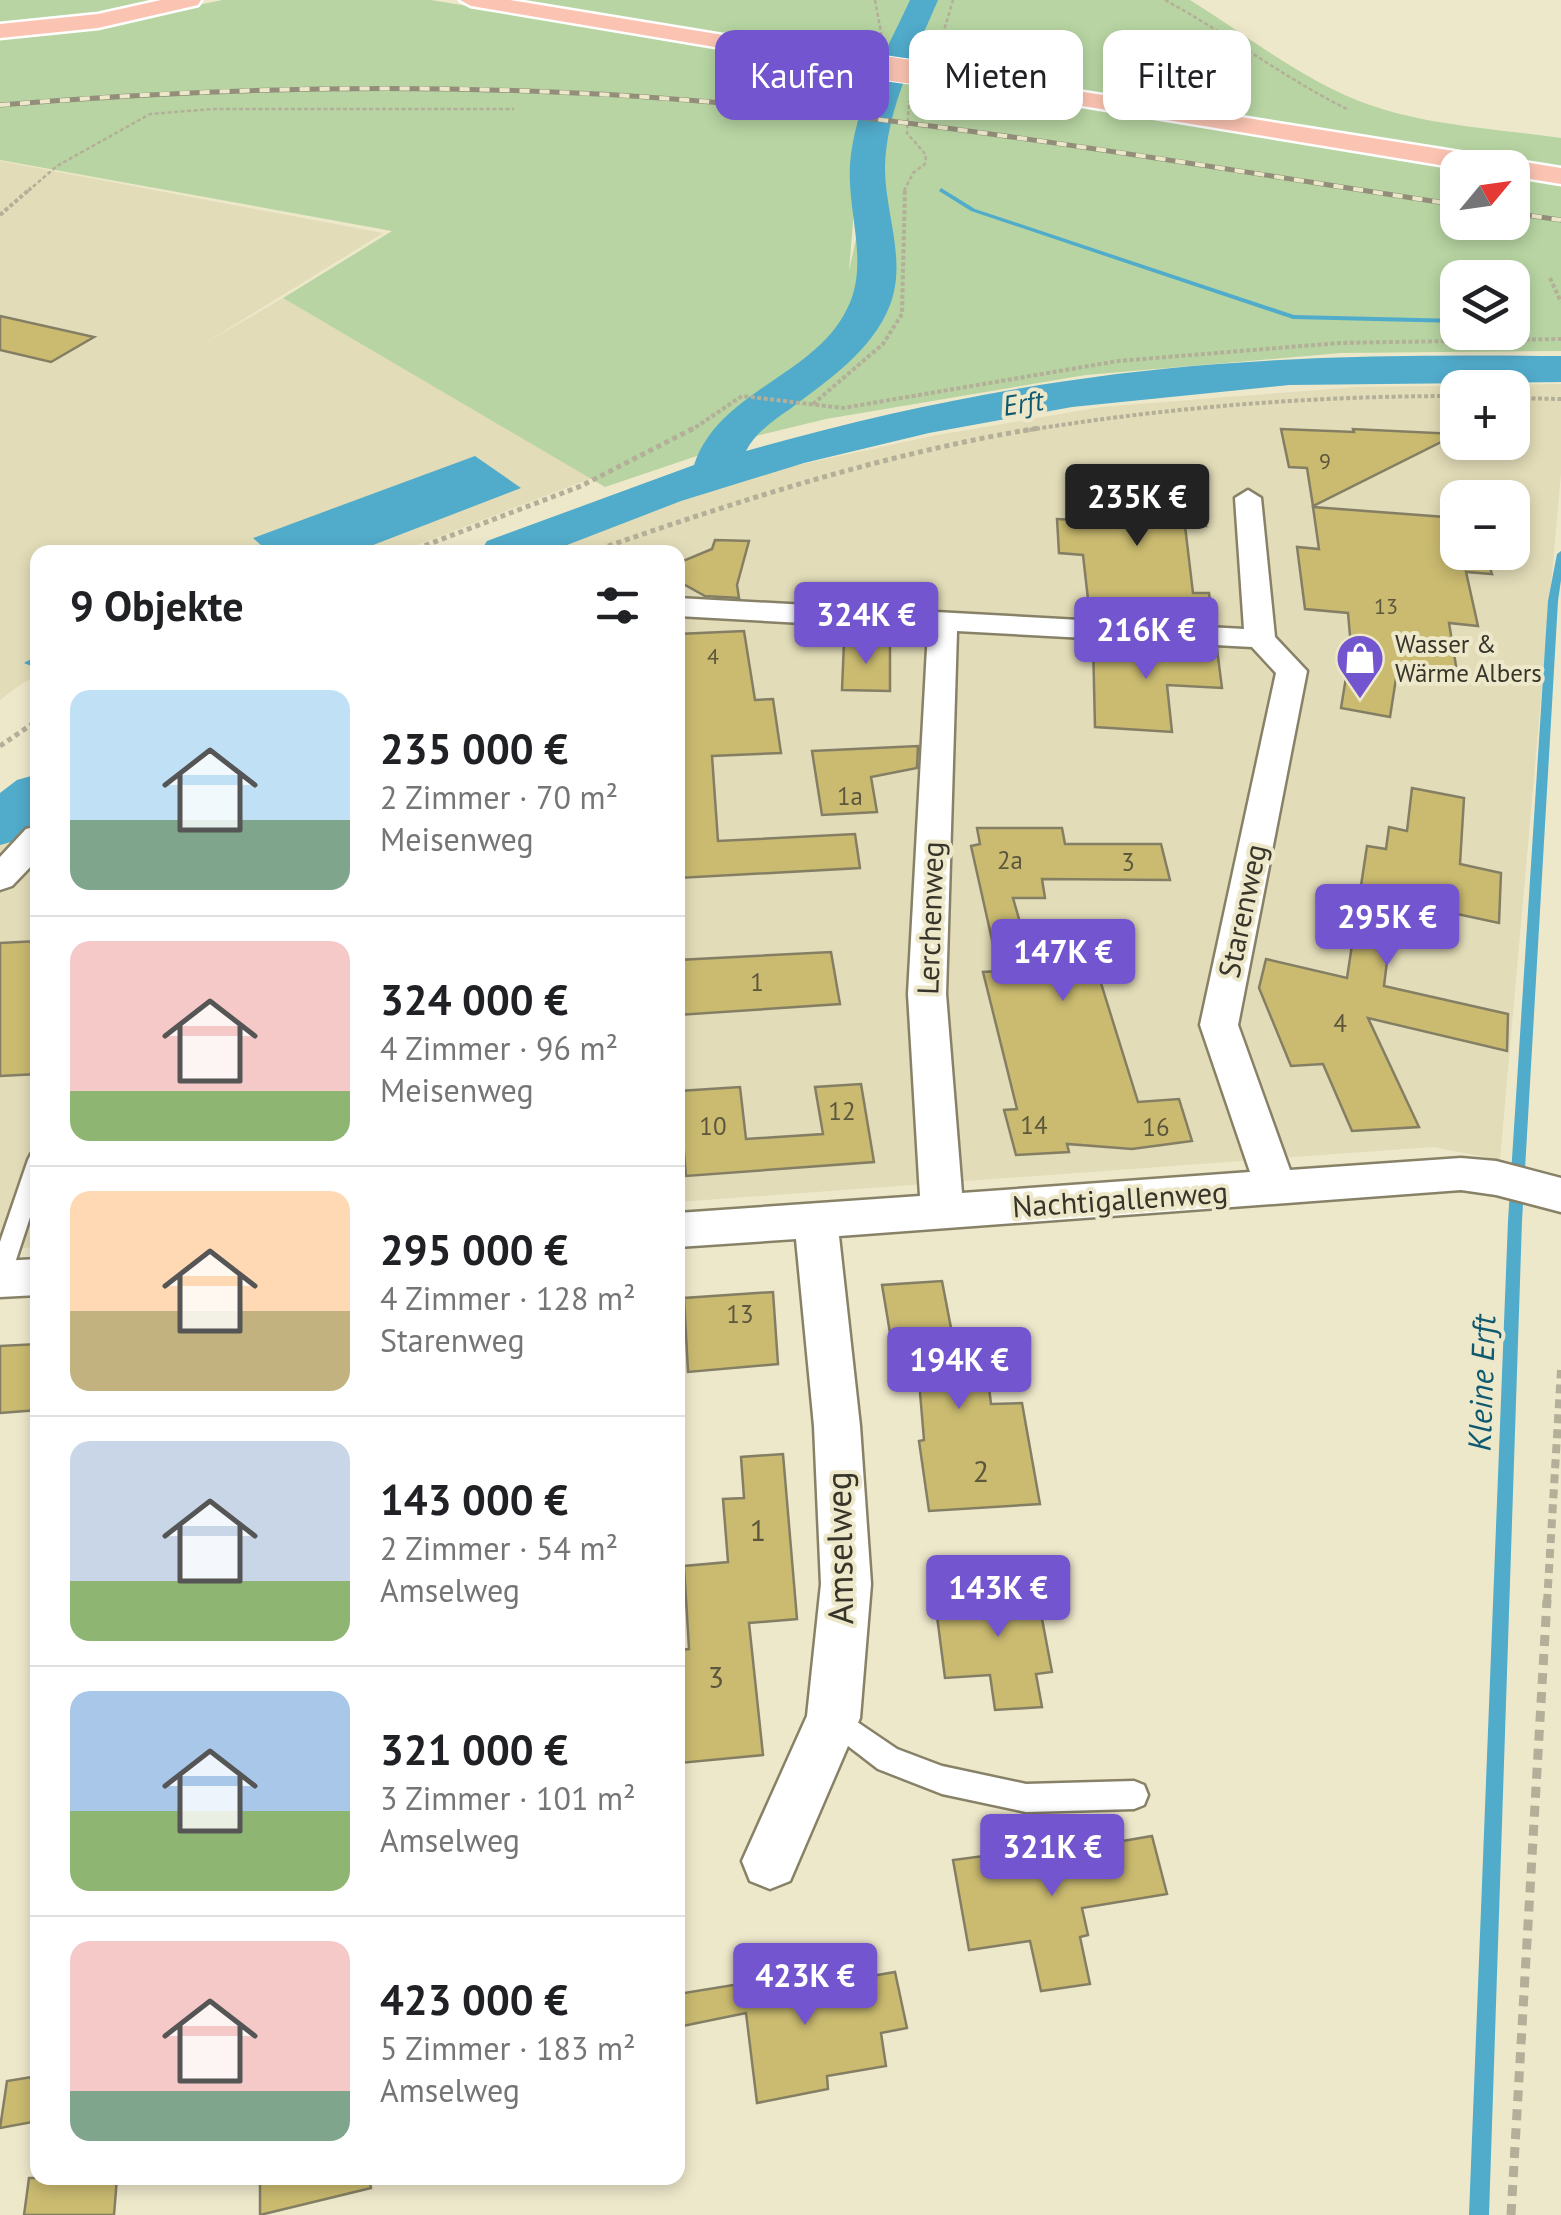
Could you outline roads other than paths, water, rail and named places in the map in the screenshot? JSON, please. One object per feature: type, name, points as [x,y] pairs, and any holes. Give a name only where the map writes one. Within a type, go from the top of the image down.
[{"type":"main road","points":[[0,31],[98,22],[190,0]]},
{"type":"main road","points":[[471,0],[1440,157]]},
{"type":"main road","points":[[1530,171],[1561,176]]},
{"type":"street","points":[[685,608],[1260,638],[1248,498]]},
{"type":"street","name":"Lerchenweg","points":[[942,1213],[927,994],[943,622]]},
{"type":"street","name":"Starenweg","points":[[1260,638],[1292,672],[1220,1025],[1276,1189]]},
{"type":"street","points":[[0,878],[30,846]]},
{"type":"street","name":"Nachtigallenweg","points":[[685,1230],[1461,1174],[1553,1192]]},
{"type":"street","name":"Amselweg","points":[[770,1861],[833,1718],[846,1584],[837,1426],[816,1222]]},
{"type":"street","points":[[0,1277],[30,1277]]},
{"type":"lane","points":[[0,1277],[30,1185]]},
{"type":"lane","points":[[833,1718],[888,1759],[942,1780],[1026,1798],[1134,1795]]},
{"type":"water","points":[[475,456],[521,488],[373,545],[261,545],[253,538]]},
{"type":"waterway","points":[[715,473],[729,438],[823,363],[856,329],[868,309],[877,271],[868,189],[869,150],[885,93],[924,0]]},
{"type":"waterway","points":[[941,190],[973,210],[1293,317],[1440,321]]},
{"type":"waterway","name":"Erft","points":[[523,545],[718,473],[858,435],[1000,405],[1144,384],[1289,372],[1561,369]]},
{"type":"waterway","name":"Kleine Erft","points":[[1479,2215],[1515,1221],[1553,601],[1561,554]]},
{"type":"waterway","name":"Erft","points":[[0,825],[30,800]]},
{"type":"railway","points":[[0,105],[258,90],[601,94],[784,109],[977,132],[1440,202]]},
{"type":"railway","points":[[1530,216],[1561,220]]},
{"type":"place","name":"Wasser & Wärme Albers","points":[[1360,700]]}]
